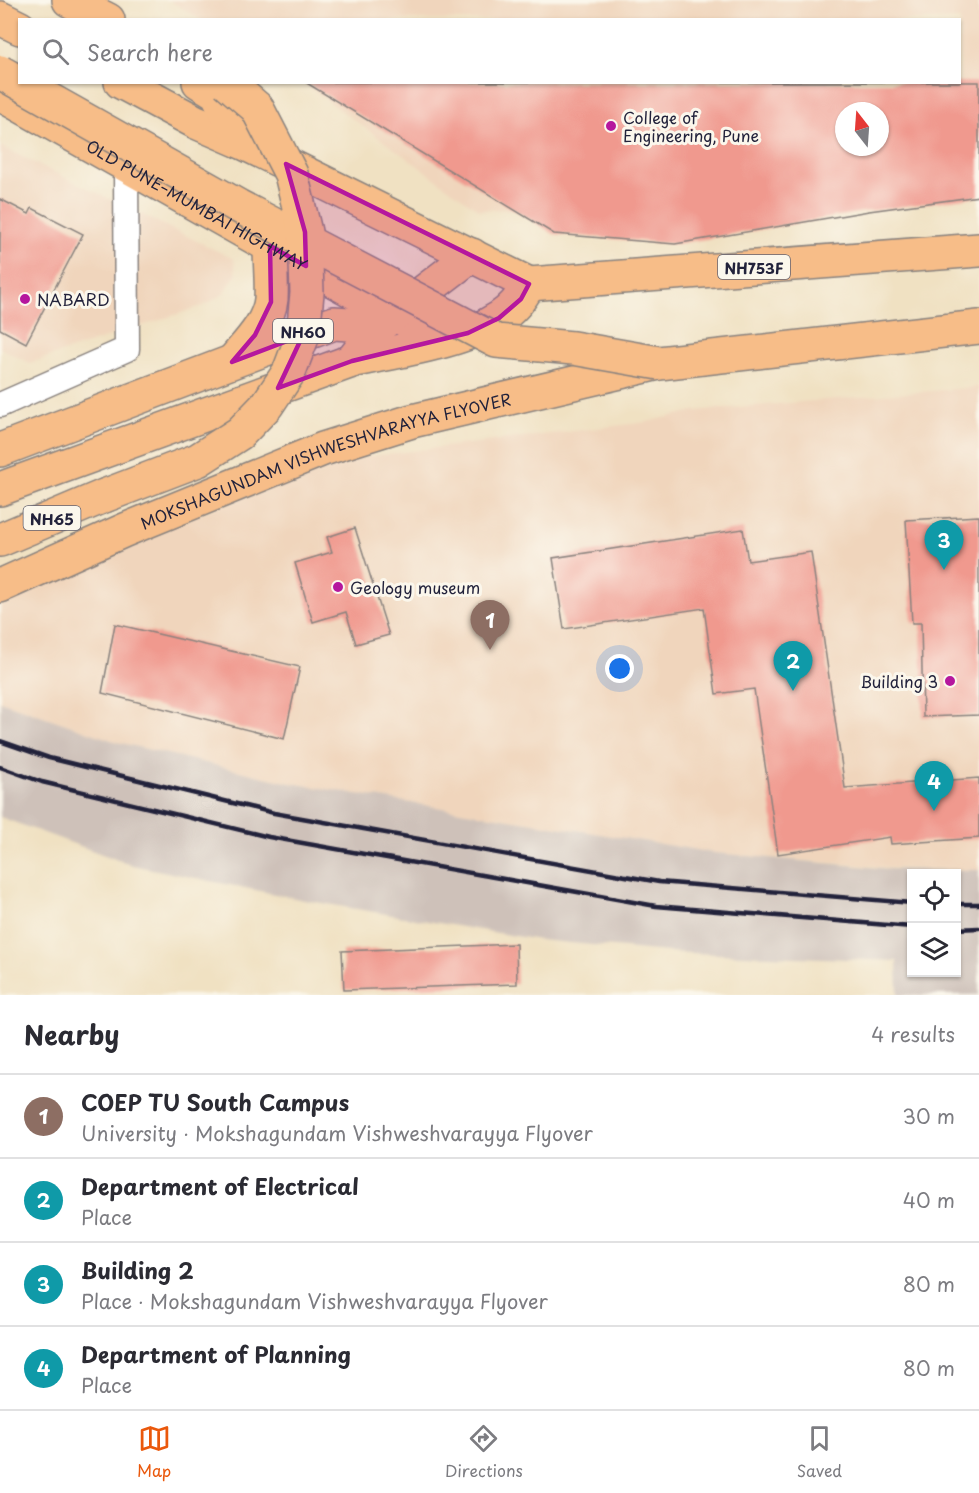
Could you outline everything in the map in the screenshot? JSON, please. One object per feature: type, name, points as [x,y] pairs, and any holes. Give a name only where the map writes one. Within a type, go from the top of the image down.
[{"type":"highway","points":[[48,0],[80,18]]},
{"type":"highway","points":[[69,0],[104,18]]},
{"type":"highway","points":[[0,18],[18,27]]},
{"type":"highway","name":"MOKSHAGUNDAM VISHWESHVARAYYA FLYOVER","points":[[0,72],[18,82]]},
{"type":"highway","name":"MOKSHAGUNDAM VISHWESHVARAYYA FLYOVER","points":[[21,84],[238,206],[496,341],[573,348],[659,363]]},
{"type":"highway","points":[[0,489],[352,361],[468,333],[499,318],[521,298],[529,284],[242,142],[196,122],[125,84]]},
{"type":"highway","points":[[201,84],[217,93],[242,142]]},
{"type":"highway","name":"NH60","points":[[104,496],[198,460],[240,434],[267,405],[289,372],[303,335],[307,293],[305,232],[291,174],[256,108],[229,84]]},
{"type":"highway","name":"OLD PUNE–MUMBAI HIGHWAY","points":[[0,94],[270,246],[387,320],[439,341]]},
{"type":"highway","name":"NH60","points":[[232,362],[255,335],[266,317],[271,302],[270,246]]},
{"type":"highway","name":"NH753F","points":[[529,284],[979,250]]},
{"type":"highway","points":[[352,361],[387,320],[472,255]]},
{"type":"highway","name":"NH60","points":[[0,450],[334,323],[387,320]]},
{"type":"highway","name":"MOKSHAGUNDAM VISHWESHVARAYYA FLYOVER","points":[[0,586],[125,530],[323,449],[412,422],[659,363],[979,327]]},
{"type":"highway","name":"NH65","points":[[0,540],[104,496]]},
{"type":"street","points":[[0,405],[127,349],[126,166]]},
{"type":"highlighted area","points":[[286,164],[529,284],[521,299],[499,318],[468,333],[352,361],[278,388],[303,335],[232,362],[255,335],[271,302],[270,246],[306,266],[305,232]]},
{"type":"shaded area","name":"College of Engineering, Pune","points":[[169,0],[979,0],[979,196],[869,211],[675,244],[554,234],[514,209],[479,210],[304,84],[961,84],[961,18],[198,18]]},
{"type":"shaded area","points":[[0,146],[234,259],[236,275],[222,295],[205,305],[30,363],[0,348]]},
{"type":"shaded area","points":[[979,387],[979,870],[891,868],[715,853],[290,783],[117,742],[0,701],[0,599],[108,548],[340,460],[647,422],[694,411]]},
{"type":"shaded area","points":[[0,701],[117,742],[290,783],[715,853],[907,869],[907,977],[961,977],[961,870],[979,870],[979,995],[898,995],[897,961],[667,952],[539,940],[304,900],[132,865],[0,817]]},
{"type":"building","name":"College of Engineering, Pune","points":[[961,82],[979,82],[979,196],[869,211],[675,244],[554,234],[308,84],[961,84]]},
{"type":"building","name":"NABARD","points":[[0,199],[29,214],[32,208],[83,234],[26,343],[0,329]]},
{"type":"building","points":[[979,516],[979,715],[923,717],[921,623],[912,623],[906,520]]},
{"type":"building","name":"Geology museum","points":[[355,528],[389,635],[356,644],[346,612],[313,622],[295,563],[332,552],[327,537]]},
{"type":"building","points":[[743,529],[748,561],[811,552],[845,788],[979,778],[979,838],[891,844],[890,837],[778,854],[754,689],[716,694],[704,608],[564,629],[553,558]]},
{"type":"building","points":[[115,624],[300,667],[284,739],[102,693]]},
{"type":"building","points":[[516,944],[517,984],[344,990],[342,951]]},
{"type":"railway","points":[[0,741],[49,758],[274,813],[659,882],[907,903]]},
{"type":"railway","points":[[0,767],[42,782],[269,837],[656,906],[907,927]]},
{"type":"railway","points":[[961,904],[979,904]]},
{"type":"railway","points":[[961,929],[979,928]]},
{"type":"place","name":"College of Engineering, Pune","points":[[611,126]]},
{"type":"place","name":"NABARD","points":[[25,299]]},
{"type":"place","name":"Building 2","points":[[944,570]]},
{"type":"place","name":"Geology museum","points":[[338,587]]},
{"type":"place","name":"COEP TU South Campus","points":[[490,650]]},
{"type":"place","name":"Building 3","points":[[950,681]]},
{"type":"place","name":"Department of Electrical","points":[[793,691]]},
{"type":"place","name":"Department of Planning","points":[[934,811]]}]
